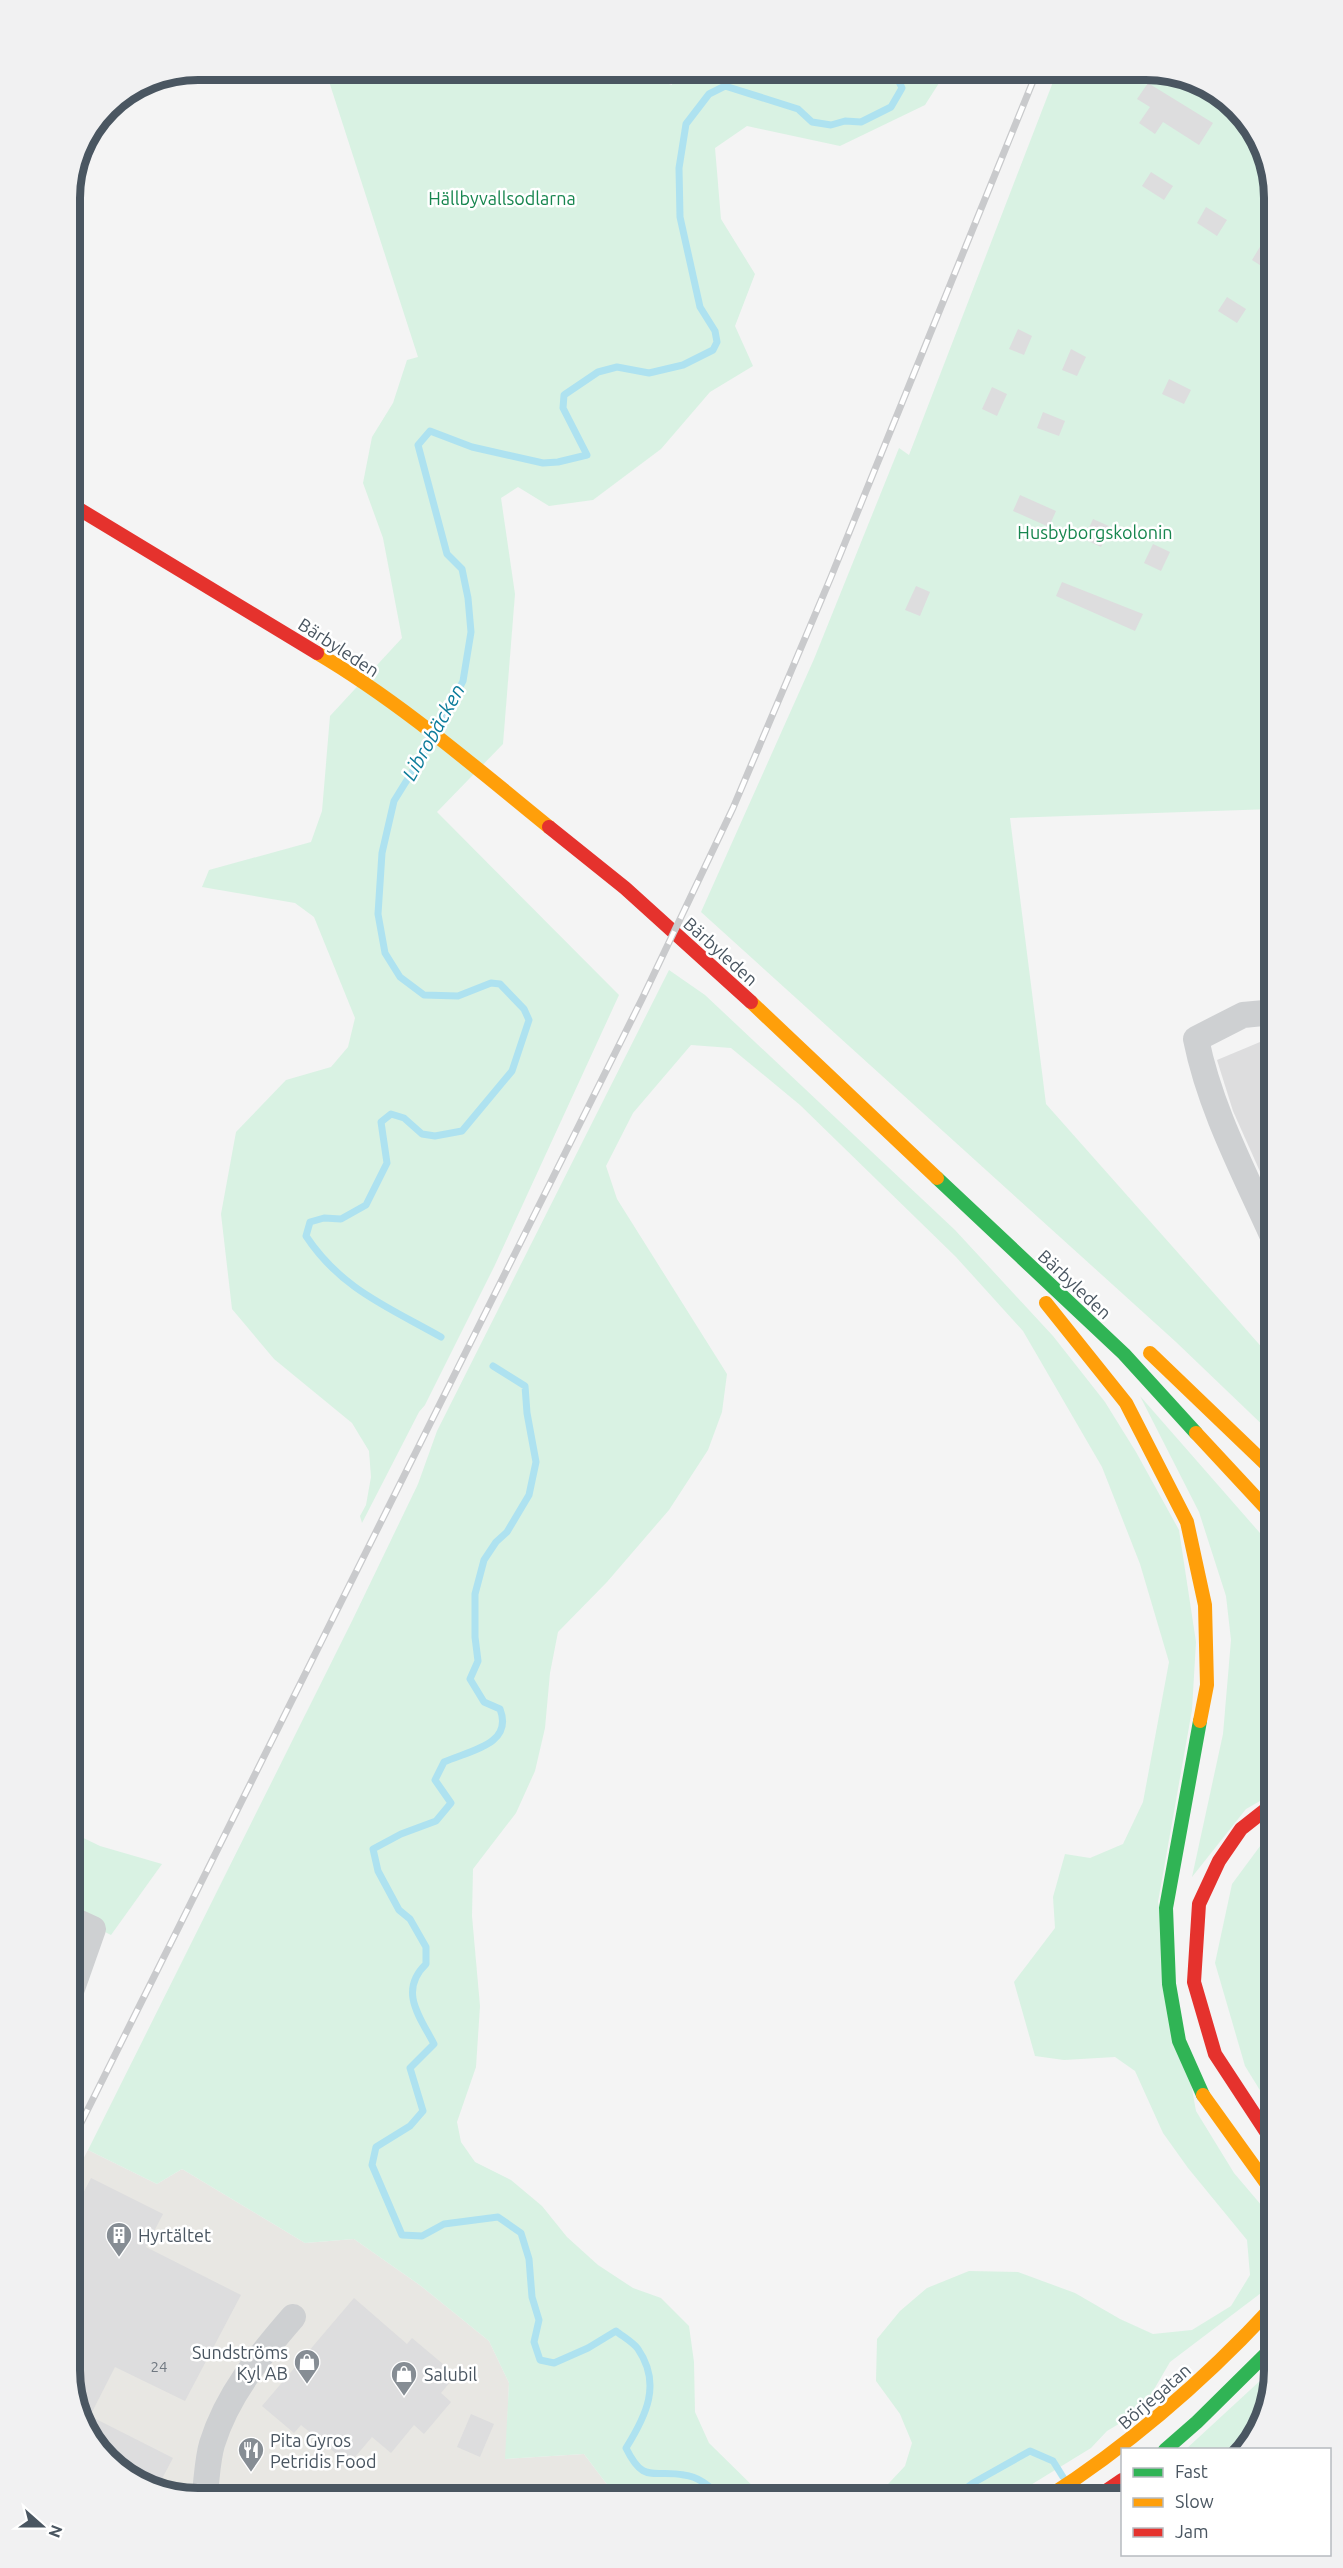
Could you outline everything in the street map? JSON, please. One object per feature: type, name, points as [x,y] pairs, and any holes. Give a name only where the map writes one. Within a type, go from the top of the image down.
[{"type":"main road","name":"Bärbyleden","points":[[80,511],[346,670],[547,823],[732,984],[1124,1354],[1264,1505]]},
{"type":"main road","points":[[1004,1242],[1052,1311],[1126,1403],[1187,1522],[1205,1605],[1207,1685],[1166,1908],[1169,1984],[1179,2041],[1202,2094],[1264,2180]]},
{"type":"main road","points":[[1137,1341],[1264,1462]]},
{"type":"main road","points":[[1264,1811],[1240,1829],[1218,1861],[1199,1904],[1194,1982],[1215,2054],[1264,2129]]},
{"type":"main road","name":"Börjegatan","points":[[1063,2488],[1092,2470],[1192,2388],[1264,2315]]},
{"type":"main road","points":[[1167,2448],[1264,2356]]},
{"type":"street","points":[[1264,1013],[1243,1015],[1196,1039],[1200,1058],[1228,1138],[1264,1216]]},
{"type":"street","points":[[80,1923],[93,1929],[80,1966]]},
{"type":"street","points":[[206,2488],[212,2445],[233,2396],[260,2354],[293,2317]]},
{"type":"shaded area","points":[[88,2150],[157,2184],[182,2169],[305,2243],[354,2239],[421,2286],[489,2341],[509,2383],[506,2459],[584,2454],[610,2488],[190,2488],[160,2482],[132,2469],[109,2448],[95,2429],[82,2393],[80,2378],[80,2165]]},
{"type":"green space","name":"Hällbyvallsodlarna","points":[[329,80],[661,80],[672,85],[671,80],[941,80],[925,105],[840,146],[747,126],[715,148],[721,219],[755,274],[735,326],[753,366],[710,392],[661,449],[593,500],[549,506],[518,487],[501,498],[515,594],[503,744],[437,812],[619,995],[494,1267],[425,1405],[419,1412],[362,1523],[360,1516],[366,1505],[371,1477],[369,1451],[352,1423],[274,1359],[232,1309],[221,1214],[236,1132],[286,1080],[331,1067],[348,1047],[355,1018],[314,917],[295,903],[202,887],[209,870],[311,842],[322,811],[330,716],[402,638],[383,538],[363,483],[372,437],[393,403],[407,360],[418,357]]},
{"type":"green space","name":"Husbyborgskolonin","points":[[1054,80],[1168,82],[1197,92],[1211,99],[1223,109],[1248,139],[1259,167],[1264,198],[1264,809],[1010,818],[1046,1104],[1264,1350],[1264,1426],[1176,1342],[701,912],[814,659],[899,448],[909,455]]},
{"type":"green space","points":[[669,970],[705,995],[955,1230],[1053,1336],[1105,1402],[1136,1452],[1179,1530],[1196,1642],[1192,1710],[1158,1902],[1196,2111],[1234,2173],[1264,2208],[1264,2287],[1261,2293],[1170,2362],[1142,2410],[1107,2431],[1091,2448],[1026,2488],[884,2488],[905,2466],[912,2443],[900,2414],[876,2381],[877,2339],[900,2311],[927,2288],[969,2271],[1018,2272],[1075,2293],[1120,2319],[1153,2334],[1192,2330],[1231,2306],[1250,2275],[1247,2240],[1188,2168],[1163,2133],[1135,2071],[1115,2057],[1064,2060],[1035,2056],[1014,1982],[1055,1928],[1053,1897],[1065,1854],[1090,1858],[1123,1844],[1143,1802],[1169,1662],[1140,1564],[1102,1467],[1023,1331],[956,1257],[800,1105],[731,1048],[691,1045],[633,1113],[606,1166],[617,1199],[727,1374],[722,1412],[708,1450],[669,1510],[607,1582],[558,1632],[550,1673],[545,1728],[535,1771],[516,1813],[473,1869],[472,1916],[480,2006],[476,2067],[457,2122],[461,2142],[475,2162],[511,2180],[542,2206],[567,2237],[598,2265],[633,2288],[661,2298],[689,2326],[694,2362],[695,2412],[709,2443],[755,2488],[610,2488],[584,2454],[505,2459],[509,2383],[489,2341],[421,2286],[354,2239],[305,2243],[182,2169],[157,2184],[88,2150],[352,1621],[418,1484],[437,1431]]},
{"type":"green space","points":[[1140,1396],[1264,1538],[1264,1799],[1246,1809],[1192,1877],[1223,1734],[1231,1640],[1226,1596],[1199,1512]]},
{"type":"green space","points":[[80,1836],[100,1846],[162,1864],[111,1935],[80,1920]]},
{"type":"green space","points":[[1264,1841],[1264,2097],[1245,2066],[1215,1963],[1232,1884]]},
{"type":"green space","points":[[1263,2378],[1254,2415],[1244,2436],[1234,2448],[1187,2448]]},
{"type":"building","points":[[1148,83],[1213,123],[1199,145],[1163,122],[1155,134],[1139,123],[1150,107],[1137,99]]},
{"type":"building","points":[[1151,172],[1173,186],[1164,200],[1142,186]]},
{"type":"building","points":[[1206,207],[1227,220],[1217,236],[1197,223]]},
{"type":"building","points":[[1261,245],[1264,247],[1264,268],[1252,260]]},
{"type":"building","points":[[1227,297],[1246,309],[1237,323],[1218,311]]},
{"type":"building","points":[[1018,329],[1032,336],[1024,355],[1009,349]]},
{"type":"building","points":[[1071,349],[1086,357],[1077,376],[1062,370]]},
{"type":"building","points":[[1169,379],[1191,390],[1184,404],[1162,394]]},
{"type":"building","points":[[992,387],[1007,394],[997,416],[982,409]]},
{"type":"building","points":[[1043,412],[1065,421],[1059,436],[1037,428]]},
{"type":"building","points":[[1020,495],[1056,511],[1049,527],[1013,511]]},
{"type":"building","points":[[1093,519],[1111,527],[1101,547],[1084,539]]},
{"type":"building","points":[[1153,544],[1170,552],[1161,571],[1144,563]]},
{"type":"building","points":[[1062,582],[1143,614],[1135,631],[1056,596]]},
{"type":"building","points":[[916,586],[930,592],[920,616],[905,610]]},
{"type":"building","points":[[1260,1042],[1264,1052],[1264,1181],[1233,1111],[1217,1060]]},
{"type":"building","points":[[91,2178],[163,2214],[146,2247],[241,2295],[185,2401],[115,2367],[90,2416],[173,2458],[160,2482],[132,2469],[120,2459],[95,2429],[86,2408],[80,2378],[80,2200]]},
{"type":"building","points":[[354,2298],[407,2344],[412,2338],[456,2375],[441,2393],[451,2402],[424,2434],[414,2425],[391,2453],[372,2437],[349,2464],[301,2425],[294,2433],[262,2406]]},
{"type":"building","points":[[471,2414],[494,2424],[480,2457],[457,2447]]},
{"type":"waterway","name":"Librobäcken","points":[[439,728],[463,681],[471,632],[468,598],[462,569],[447,554],[418,445],[430,431],[472,447],[543,463],[587,455],[563,408],[564,395],[598,372],[617,367],[649,373],[683,365],[713,350],[717,342],[715,331],[700,307],[680,217],[679,168],[686,124],[709,94],[725,86],[798,109],[812,122],[831,125],[845,121],[861,122],[891,107],[902,88],[898,80]]},
{"type":"waterway","name":"Librobäcken","points":[[430,743],[394,801],[382,853],[378,914],[385,953],[400,977],[424,995],[458,996],[491,983],[500,984],[524,1009],[529,1020],[512,1071],[462,1131],[435,1136],[422,1134],[404,1118],[391,1114],[381,1122],[387,1163],[366,1205],[341,1219],[324,1218],[310,1222],[306,1236],[334,1270],[350,1283],[384,1306],[441,1337]]},
{"type":"waterway","name":"Librobäcken","points":[[493,1366],[525,1386],[527,1413],[536,1462],[529,1495],[507,1532],[496,1542],[484,1560],[475,1594],[475,1637],[478,1661],[470,1679],[484,1702],[500,1709],[503,1721],[501,1731],[495,1739],[476,1750],[444,1762],[435,1780],[451,1803],[436,1821],[401,1834],[373,1849],[378,1871],[399,1910],[410,1919],[426,1947],[426,1964],[413,1984],[413,1994],[418,2014],[434,2044],[410,2068],[423,2111],[410,2126],[376,2147],[372,2165],[402,2235],[422,2236],[444,2224],[498,2217],[521,2233],[529,2259],[532,2297],[539,2320],[534,2342],[540,2360],[554,2363],[588,2348],[616,2331],[638,2349],[649,2375],[650,2387],[645,2412],[626,2448],[632,2460],[644,2471],[690,2476],[711,2488]]},
{"type":"waterway","name":"Librobäcken","points":[[966,2488],[1030,2451],[1053,2461],[1063,2477]]},
{"type":"railway","points":[[80,2125],[642,999],[733,808],[831,577],[1034,80]]},
{"type":"traffic: fast","points":[[937,1178],[1124,1354],[1196,1433]]},
{"type":"traffic: fast","points":[[1200,1721],[1166,1908],[1169,1984],[1179,2041],[1203,2095]]},
{"type":"traffic: fast","points":[[1167,2448],[1264,2356]]},
{"type":"traffic: slow","points":[[317,653],[378,692],[465,758],[549,827]]},
{"type":"traffic: slow","points":[[751,1002],[937,1178]]},
{"type":"traffic: slow","points":[[1046,1303],[1126,1403],[1187,1522],[1205,1605],[1207,1685],[1200,1721]]},
{"type":"traffic: slow","points":[[1150,1353],[1264,1462]]},
{"type":"traffic: slow","points":[[1196,1433],[1264,1506]]},
{"type":"traffic: slow","points":[[1203,2095],[1264,2180]]},
{"type":"traffic: slow","points":[[1062,2488],[1166,2410],[1264,2316]]},
{"type":"traffic: jam","points":[[80,510],[317,653]]},
{"type":"traffic: jam","points":[[549,827],[625,888],[751,1002]]},
{"type":"traffic: jam","points":[[1264,1811],[1241,1829],[1219,1861],[1199,1904],[1194,1982],[1215,2054],[1264,2129]]},
{"type":"traffic: jam","points":[[1110,2488],[1121,2481]]},
{"type":"place","name":"Hyrtältet","points":[[119,2258]]},
{"type":"place","name":"Sundströms Kyl AB","points":[[307,2385]]},
{"type":"place","name":"Salubil","points":[[404,2397]]},
{"type":"place","name":"Pita Gyros Petridis Food","points":[[251,2473]]}]
